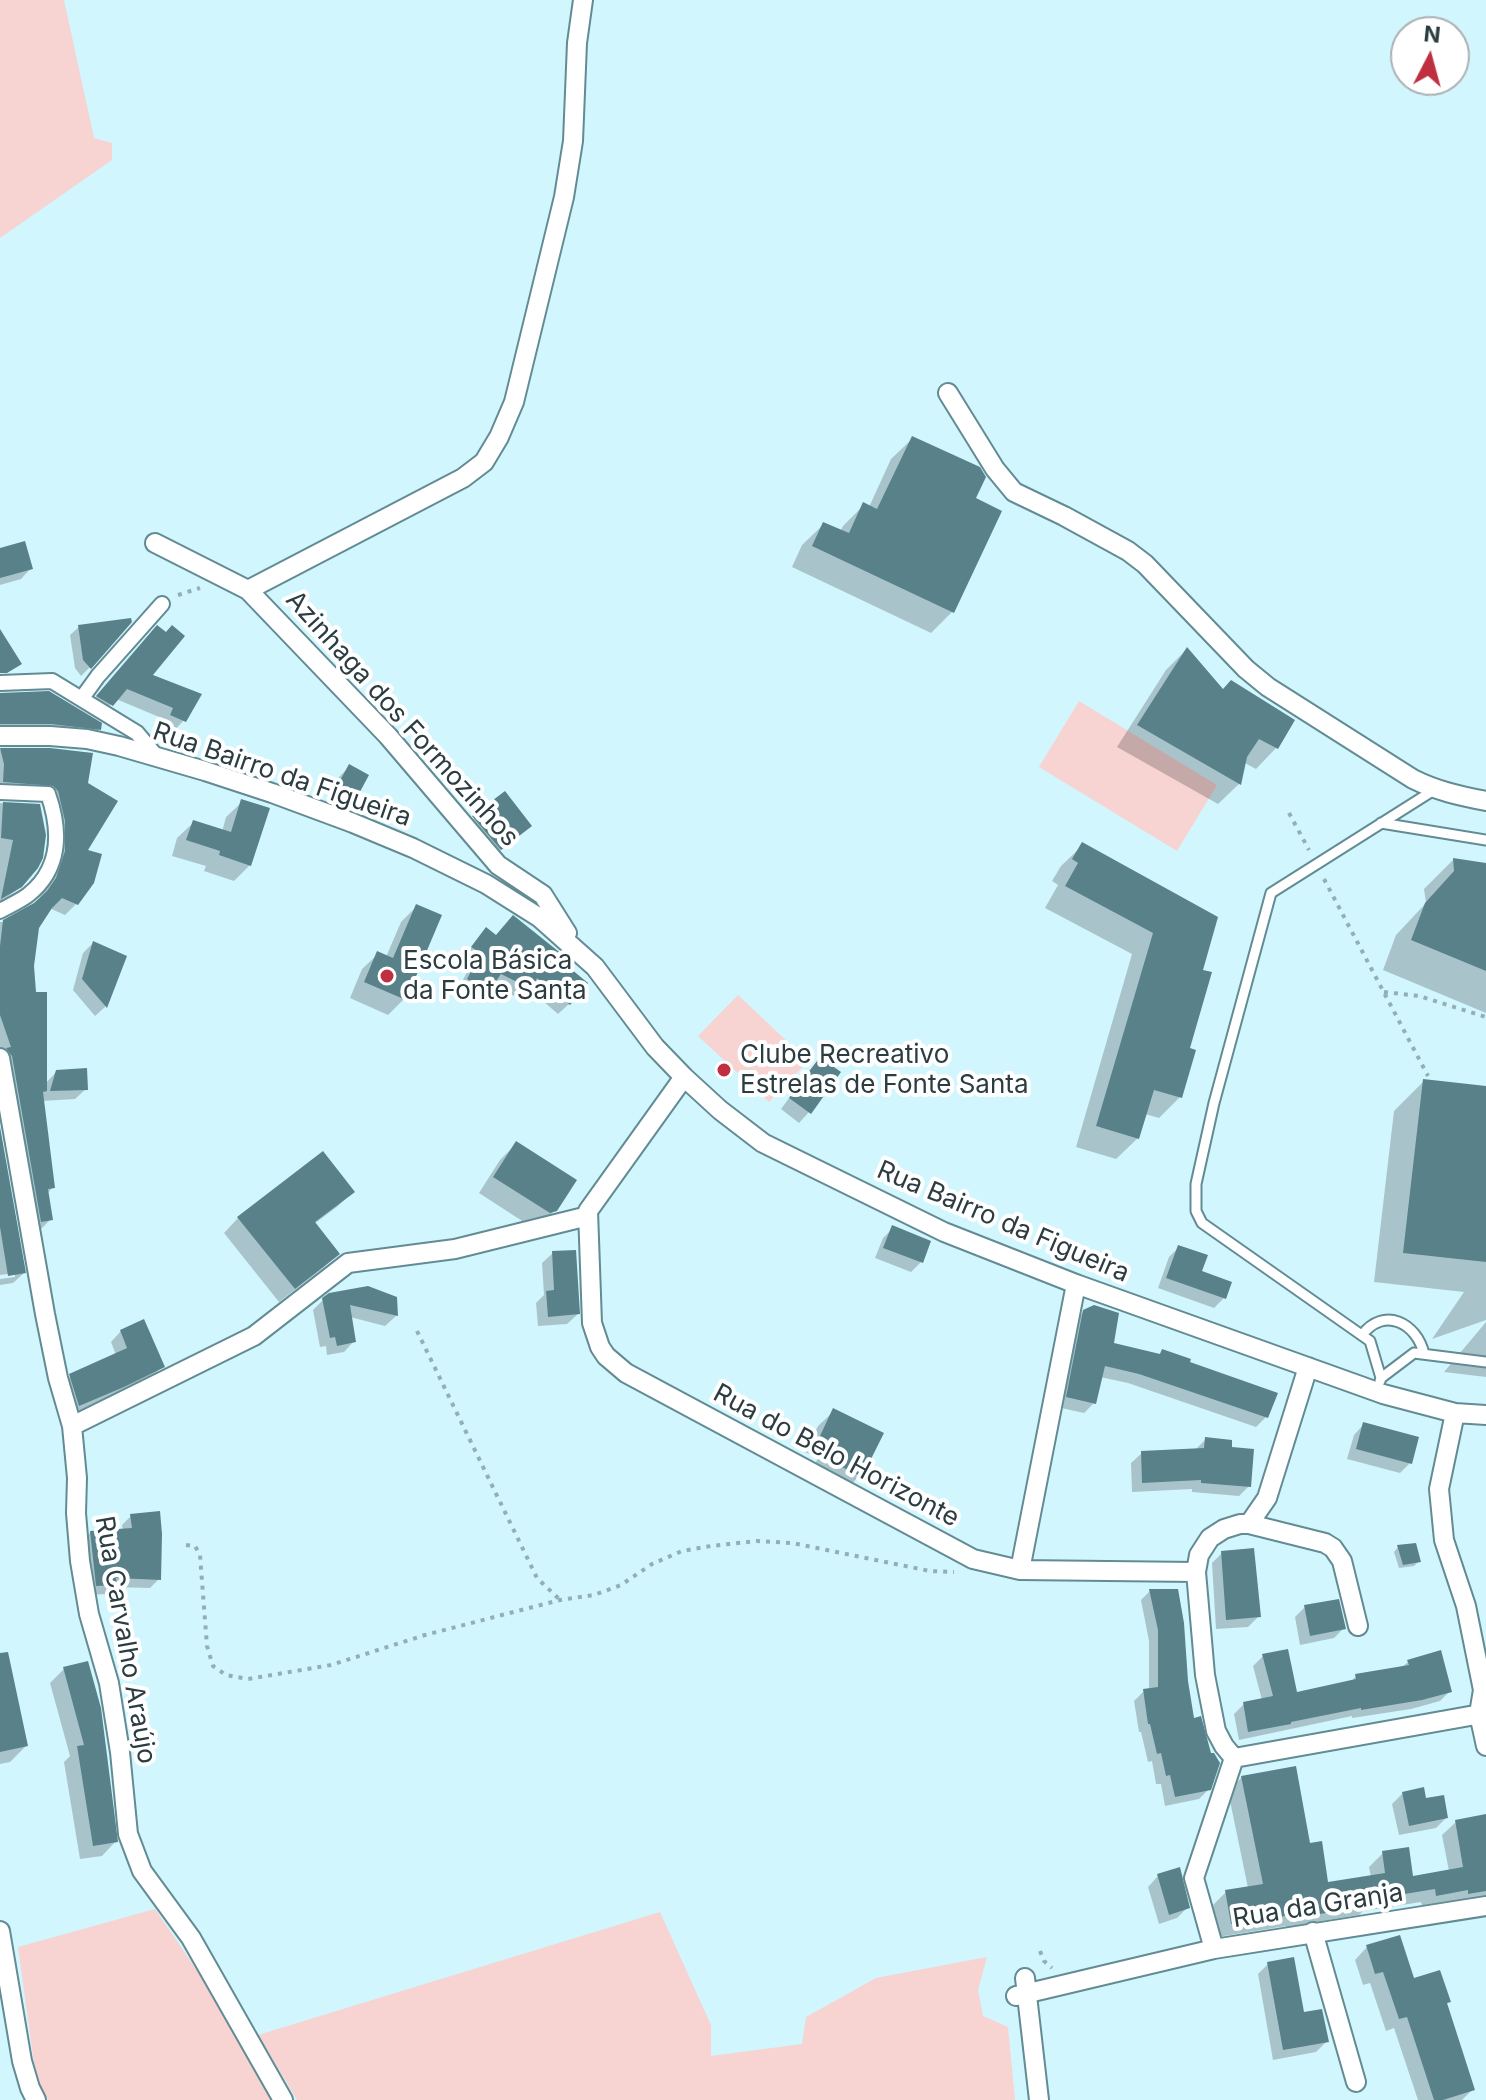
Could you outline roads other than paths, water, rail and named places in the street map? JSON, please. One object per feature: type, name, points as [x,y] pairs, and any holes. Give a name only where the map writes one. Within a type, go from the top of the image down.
[{"type":"street","name":"Azinhaga dos Formozinhos","points":[[248,590],[463,478],[484,462],[499,437],[514,402],[564,197],[573,141],[577,43],[583,0]]},
{"type":"street","points":[[948,393],[995,469],[1014,492],[1128,551],[1145,564],[1246,669],[1268,687],[1434,790],[1486,801]]},
{"type":"street","name":"Azinhaga dos Formozinhos","points":[[155,543],[248,590],[388,736],[498,865],[543,895],[580,953]]},
{"type":"street","points":[[82,698],[162,604]]},
{"type":"street","points":[[0,683],[52,681],[137,733],[157,757]]},
{"type":"street","name":"Rua Bairro da Figueira","points":[[0,736],[87,739],[157,757],[285,798],[413,848],[486,884],[540,918],[595,967],[655,1047],[684,1077],[763,1143],[944,1232],[1076,1284],[1308,1367],[1378,1384],[1455,1413],[1486,1415]]},
{"type":"street","points":[[0,792],[48,794],[57,832],[50,871],[27,896],[0,911]]},
{"type":"street","name":"Rua Carvalho Araújo","points":[[0,1058],[45,1314],[72,1426],[80,1561],[89,1614],[109,1683],[128,1834],[142,1871],[191,1938],[283,2100]]},
{"type":"street","points":[[72,1426],[254,1336],[348,1263],[455,1249],[588,1216],[592,1203],[684,1077]]},
{"type":"street","name":"Rua do Belo Horizonte","points":[[588,1216],[592,1323],[600,1347],[626,1373],[965,1555],[1020,1570],[1196,1572]]},
{"type":"street","points":[[1020,1570],[1076,1284]]},
{"type":"street","points":[[1249,1524],[1267,1498],[1308,1367]]},
{"type":"street","points":[[1455,1413],[1439,1489],[1444,1540],[1466,1606],[1483,1690],[1486,1746]]},
{"type":"street","points":[[1358,1626],[1342,1561],[1333,1548],[1314,1539],[1249,1524],[1231,1526],[1210,1538],[1199,1555],[1196,1572],[1205,1675],[1216,1731],[1234,1758],[1482,1713]]},
{"type":"street","name":"Rua da Granja","points":[[1234,1758],[1194,1878],[1214,1949],[1486,1906]]},
{"type":"street","points":[[0,1931],[22,2061],[36,2100]]},
{"type":"street","points":[[1313,1932],[1356,2082]]},
{"type":"street","points":[[1039,2100],[1023,1989],[1214,1949]]},
{"type":"lane","points":[[1378,1384],[1370,1341],[1202,1223],[1196,1211],[1196,1184],[1214,1103],[1271,893],[1434,790]]},
{"type":"lane","points":[[1381,823],[1486,840]]},
{"type":"lane","points":[[1362,1335],[1375,1324],[1395,1321],[1415,1332],[1424,1354]]},
{"type":"lane","points":[[1378,1384],[1414,1353],[1486,1362]]},
{"type":"place","name":"Escola Básica da Fonte Santa","points":[[387,976]]},
{"type":"place","name":"Clube Recreativo Estrelas de Fonte Santa","points":[[724,1070]]}]
